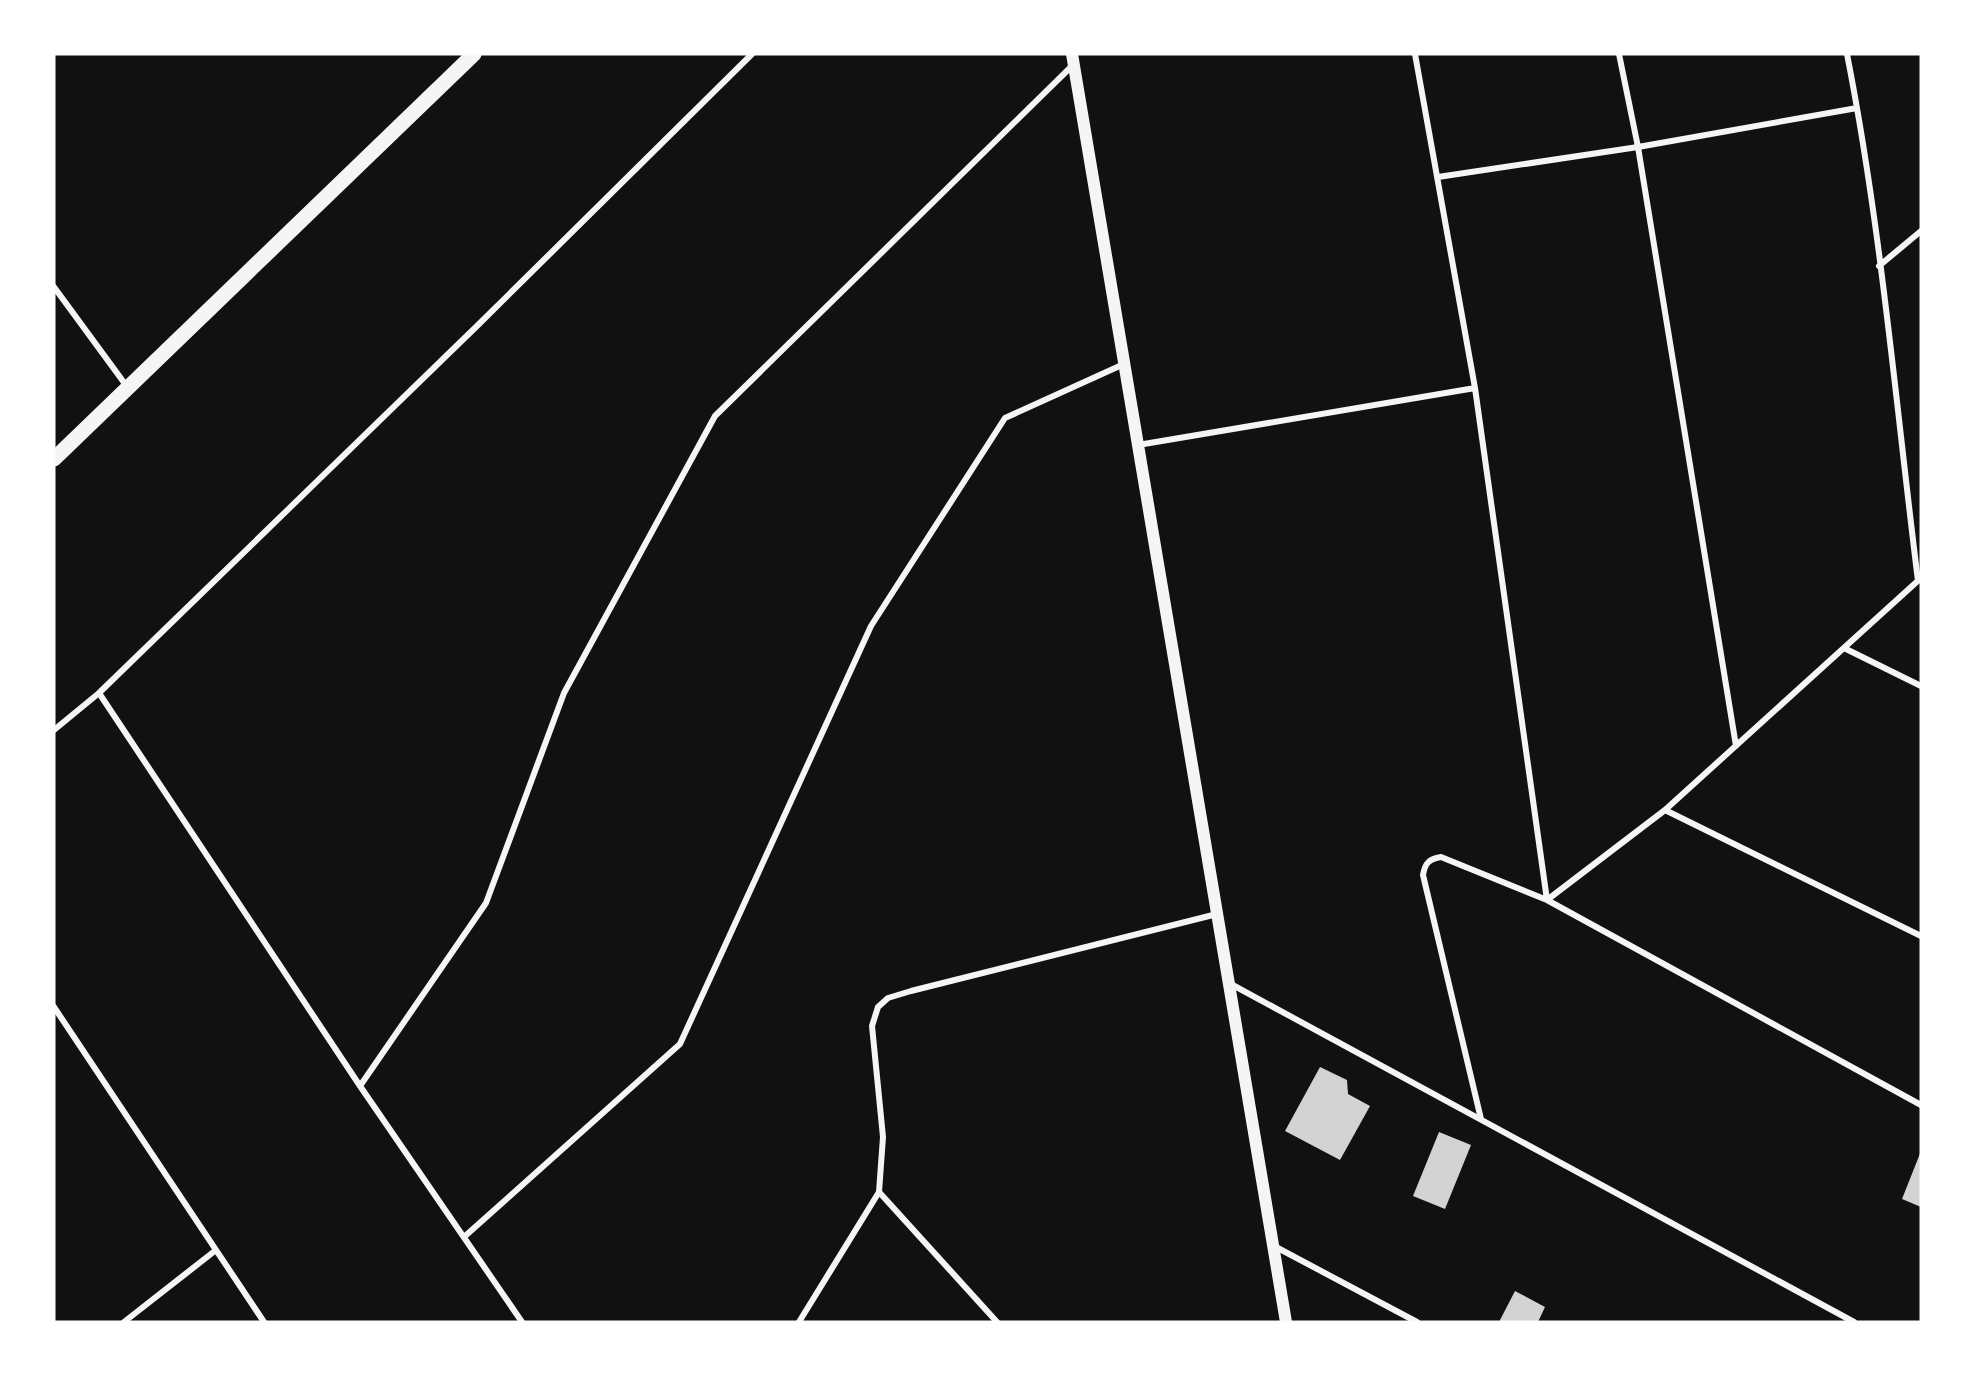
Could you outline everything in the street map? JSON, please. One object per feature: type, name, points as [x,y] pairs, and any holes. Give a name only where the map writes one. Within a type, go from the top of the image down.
[{"type":"main road","points":[[54,459],[474,54]]},
{"type":"main road","points":[[1073,59],[1286,1322]]},
{"type":"street","points":[[54,730],[99,693],[470,333],[752,54]]},
{"type":"street","points":[[1415,54],[1475,388],[1547,900]]},
{"type":"street","points":[[1620,54],[1638,147],[1736,746]]},
{"type":"street","points":[[1547,900],[1665,810],[1920,579],[1879,266],[1857,108],[1847,54]]},
{"type":"street","points":[[360,1086],[486,903],[564,693],[715,416],[1073,59]]},
{"type":"street","points":[[1438,177],[1638,147],[1857,108]]},
{"type":"street","points":[[1879,266],[1921,231]]},
{"type":"street","points":[[54,287],[129,388]]},
{"type":"street","points":[[464,1237],[680,1044],[871,626],[1005,418],[1125,363]]},
{"type":"street","points":[[1138,445],[1475,388]]},
{"type":"street","points":[[1844,648],[1921,686]]},
{"type":"street","points":[[99,693],[360,1086],[522,1322]]},
{"type":"street","points":[[1665,810],[1921,936]]},
{"type":"street","points":[[1481,1119],[1423,875],[1430,859],[1441,857],[1547,900],[1921,1105]]},
{"type":"street","points":[[800,1322],[879,1192],[883,1137],[872,1026],[878,1007],[888,998],[1217,913]]},
{"type":"street","points":[[1229,982],[1854,1322]]},
{"type":"street","points":[[54,1007],[264,1322]]},
{"type":"street","points":[[879,1192],[997,1322]]},
{"type":"street","points":[[1273,1246],[1417,1322]]},
{"type":"street","points":[[124,1322],[216,1250]]},
{"type":"building","points":[[1320,1067],[1347,1080],[1348,1094],[1370,1106],[1340,1160],[1285,1131]]},
{"type":"building","points":[[1439,1132],[1471,1145],[1445,1209],[1413,1196]]},
{"type":"building","points":[[1921,1151],[1921,1207],[1902,1199]]},
{"type":"building","points":[[1515,1291],[1545,1307],[1538,1322],[1499,1322]]}]
